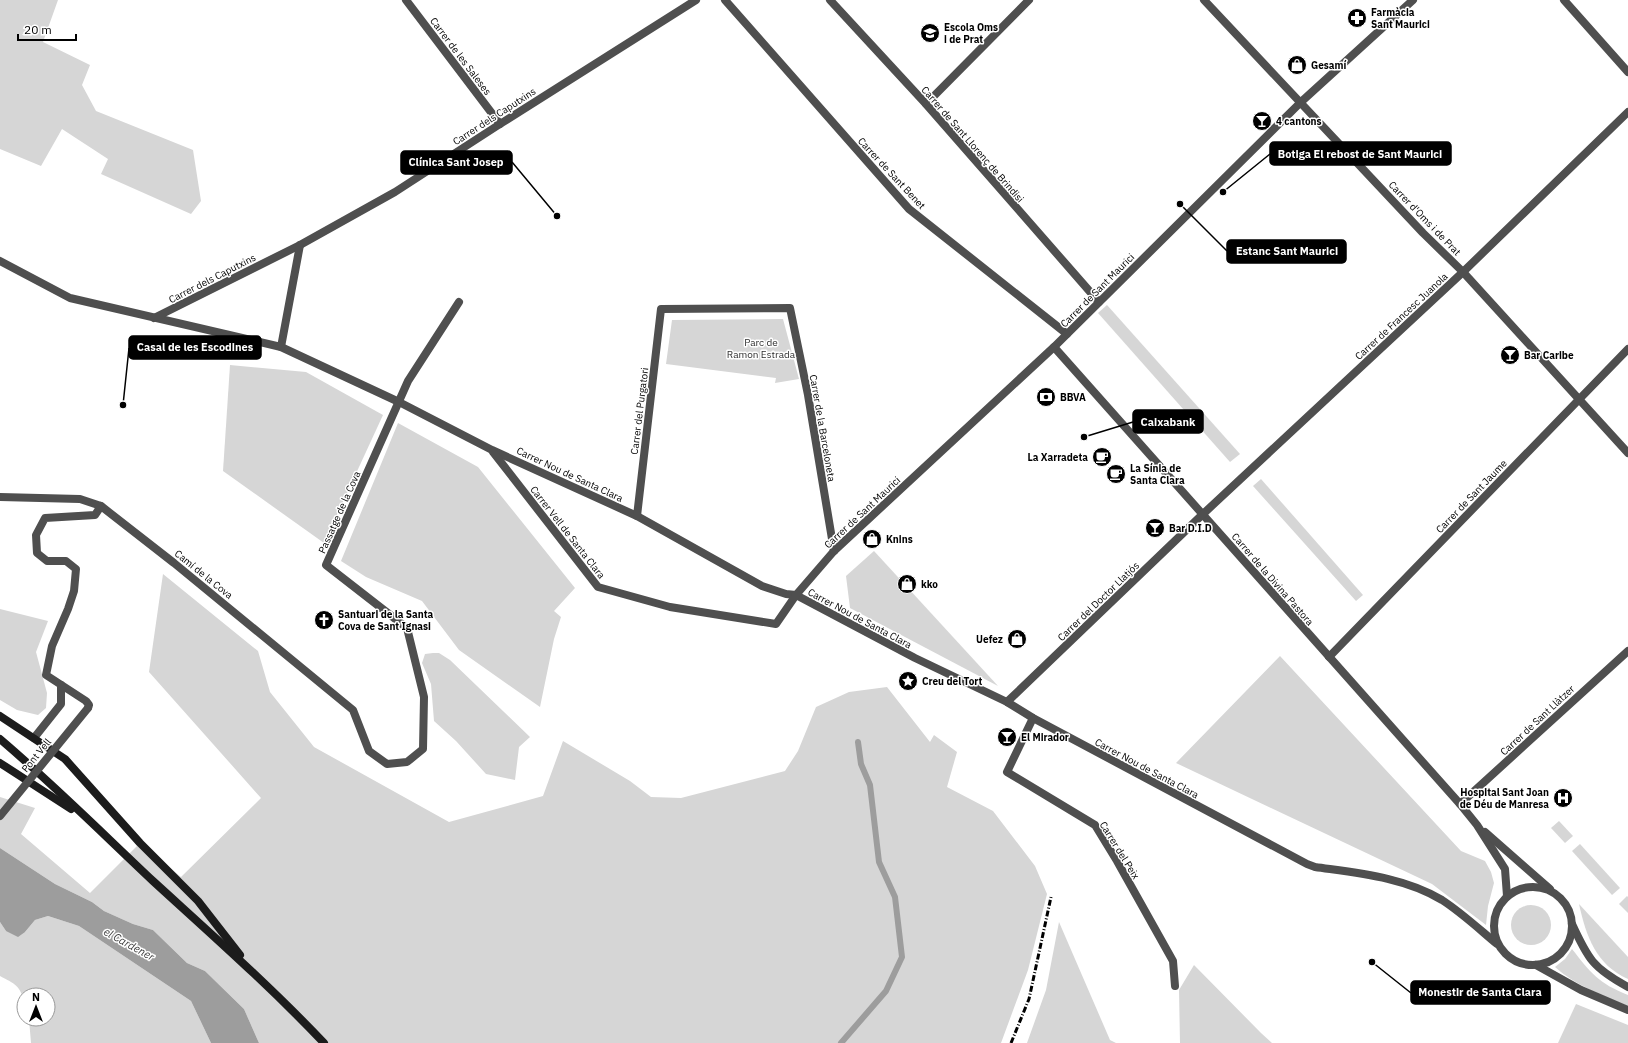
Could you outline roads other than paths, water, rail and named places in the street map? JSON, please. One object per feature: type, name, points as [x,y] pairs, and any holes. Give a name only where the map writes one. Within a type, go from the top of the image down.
[{"type":"main road","points":[[0,716],[65,759],[140,843],[198,901],[256,974]]},
{"type":"main road","points":[[0,739],[49,782],[87,820],[256,974],[324,1043]]},
{"type":"main road","points":[[0,763],[87,820]]},
{"type":"street","name":"Carrer de les Saleses","points":[[406,0],[500,124]]},
{"type":"street","name":"Carrer dels Caputxins","points":[[154,318],[300,245],[395,192],[696,0]]},
{"type":"street","name":"Carrer de Sant Benet","points":[[725,0],[909,209],[1067,334]]},
{"type":"street","name":"Carrer de Sant Llorenç de Brindisi","points":[[830,0],[926,104],[1099,302]]},
{"type":"street","points":[[926,104],[1030,0]]},
{"type":"street","name":"Carrer d'Oms i de Prat","points":[[1204,0],[1423,233],[1463,272],[1578,400],[1628,453]]},
{"type":"street","name":"Carrer de Sant Maurici","points":[[796,595],[834,551],[1054,348],[1301,102],[1413,0]]},
{"type":"street","points":[[1564,0],[1628,72]]},
{"type":"street","name":"Carrer de Francesc Juanola","points":[[1203,514],[1463,272],[1628,112]]},
{"type":"street","points":[[281,347],[300,245]]},
{"type":"street","name":"Carrer Nou de Santa Clara","points":[[0,261],[70,298],[281,347],[399,402],[492,450],[637,516],[762,586],[786,594],[796,595],[915,658],[1007,702],[1032,718],[1307,864],[1315,867],[1377,876],[1407,884],[1442,900],[1497,944]]},
{"type":"street","name":"Passatge de la Cova","points":[[361,732],[369,751],[387,764],[407,762],[423,749],[424,697],[407,628],[326,565],[408,381],[459,302]]},
{"type":"street","name":"Carrer de la Barceloneta","points":[[661,309],[790,308],[808,395],[834,551]]},
{"type":"street","name":"Carrer del Purgatori","points":[[637,516],[661,309]]},
{"type":"street","name":"Carrer de la Divina Pastora","points":[[1054,348],[1460,804],[1477,825],[1505,869],[1507,896]]},
{"type":"street","name":"Carrer de Sant Jaume","points":[[1329,657],[1628,349]]},
{"type":"street","name":"Carrer Vell de Santa Clara","points":[[492,450],[598,587],[670,607],[776,624],[796,595]]},
{"type":"street","name":"Camí de la Cova","points":[[0,497],[80,499],[101,506],[174,563],[353,710],[361,732]]},
{"type":"street","points":[[34,738],[61,704],[61,685],[46,675],[52,646],[74,591],[76,569],[66,561],[47,561],[37,553],[36,535],[45,518],[94,515],[101,506]]},
{"type":"street","name":"Carrer del Doctor Llatjós","points":[[1007,702],[1203,514]]},
{"type":"street","name":"Carrer de Sant Llàtzer","points":[[1460,804],[1628,651]]},
{"type":"street","name":"Pont Vell","points":[[0,816],[88,708],[89,705],[86,701],[61,685]]},
{"type":"street","name":"Carrer del Peix","points":[[1032,718],[1007,772],[1095,825],[1173,960],[1175,986]]},
{"type":"street","name":"Carrer de la Divina Pastora","points":[[1477,825],[1556,894]]},
{"type":"street","points":[[1572,923],[1571,937],[1560,954],[1549,962],[1536,965],[1524,965],[1513,961],[1504,954],[1497,944],[1494,936],[1494,918],[1496,910],[1507,896],[1523,888],[1531,887],[1544,889],[1556,894],[1567,907],[1572,923],[1584,950],[1593,962],[1613,979],[1628,986]]},
{"type":"street","points":[[1536,965],[1581,990],[1628,1010]]},
{"type":"water","name":"el Cardener","points":[[0,848],[55,884],[92,902],[104,911],[133,924],[153,930],[187,963],[205,971],[244,1009],[259,1043],[211,1043],[191,1001],[79,926],[48,916],[35,920],[25,932],[18,937],[6,931],[0,922]]},
{"type":"waterway","points":[[841,1043],[886,991],[902,957],[895,897],[879,862],[870,785],[861,764],[858,742]]},
{"type":"railway","points":[[1011,1043],[1029,999],[1051,897]]},
{"type":"place","name":"Farmàcia Sant Maurici","points":[[1357,18]]},
{"type":"place","name":"Escola Oms i de Prat","points":[[930,33]]},
{"type":"place","name":"Gesamí","points":[[1297,65]]},
{"type":"place","name":"4 cantons","points":[[1262,121]]},
{"type":"place","name":"Botiga El rebost de Sant Maurici","points":[[1223,192]]},
{"type":"place","name":"Estanc Sant Maurici","points":[[1180,204]]},
{"type":"place","name":"Clínica Sant Josep","points":[[557,216]]},
{"type":"place","name":"Bar Caribe","points":[[1510,355]]},
{"type":"place","name":"BBVA","points":[[1046,397]]},
{"type":"place","name":"Casal de les Escodines","points":[[123,405]]},
{"type":"place","name":"Caixabank","points":[[1084,437]]},
{"type":"place","name":"La Xarradeta","points":[[1102,457]]},
{"type":"place","name":"La Sínia de Santa Clara","points":[[1116,474]]},
{"type":"place","name":"Bar D.I.D","points":[[1155,528]]},
{"type":"place","name":"Knins","points":[[872,539]]},
{"type":"place","name":"kko","points":[[907,584]]},
{"type":"place","name":"Santuari de la Santa Cova de Sant Ignasi","points":[[324,620]]},
{"type":"place","name":"Uefez","points":[[1017,639]]},
{"type":"place","name":"Creu del Tort","points":[[908,681]]},
{"type":"place","name":"El Mirador","points":[[1007,737]]},
{"type":"place","name":"Hospital Sant Joan de Déu de Manresa","points":[[1563,798]]},
{"type":"place","name":"Monestir de Santa Clara","points":[[1372,962]]},
{"type":"park label","name":"Parc de Ramon Estrada","points":[[761,348]]}]
